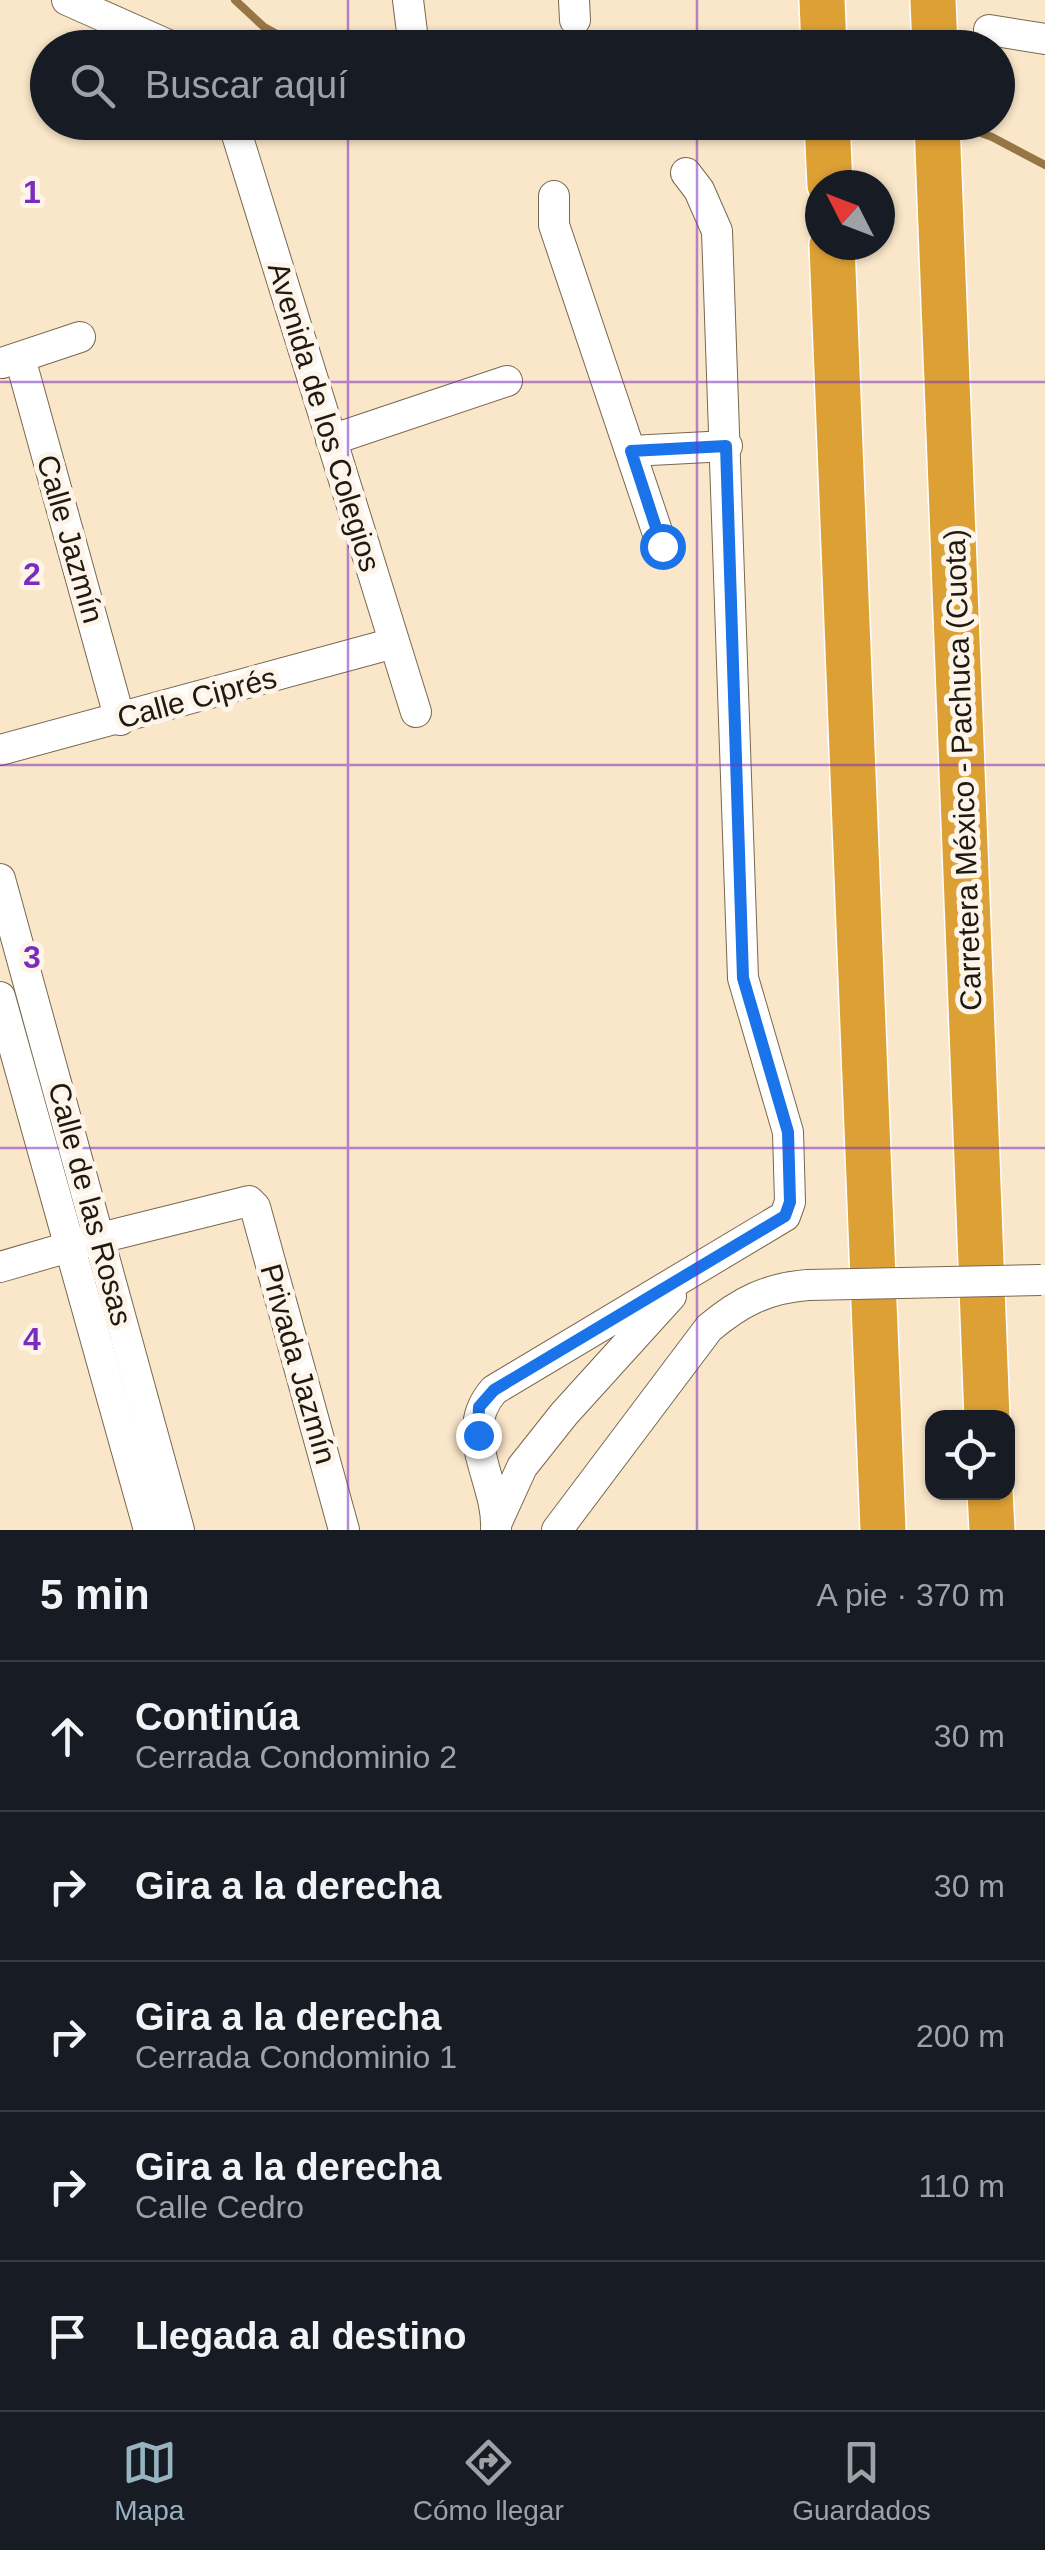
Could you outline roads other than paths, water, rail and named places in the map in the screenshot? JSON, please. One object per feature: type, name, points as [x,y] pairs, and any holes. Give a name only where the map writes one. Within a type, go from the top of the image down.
[{"type":"highway","points":[[822,0],[823,30]]},
{"type":"highway","points":[[933,0],[934,30]]},
{"type":"highway","points":[[828,140],[829,170]]},
{"type":"highway","name":"Carretera México - Pachuca (Cuota)","points":[[939,140],[988,1410]]},
{"type":"highway","points":[[833,260],[882,1530]]},
{"type":"highway","points":[[990,1500],[992,1530]]},
{"type":"street","points":[[68,0],[135,30]]},
{"type":"street","points":[[408,0],[412,30]]},
{"type":"street","points":[[1015,35],[1045,40]]},
{"type":"street","name":"Avenida de los Colegios","points":[[239,140],[416,712]]},
{"type":"street","points":[[496,1526],[478,1435],[479,1407],[494,1390],[785,1216],[790,1202],[788,1132],[743,978],[718,231],[699,190],[686,174]]},
{"type":"street","points":[[554,196],[554,224],[662,546]]},
{"type":"street","points":[[10,360],[80,337]]},
{"type":"street","name":"Calle Jazmín","points":[[10,360],[120,720]]},
{"type":"street","points":[[331,440],[507,381]]},
{"type":"street","points":[[631,451],[726,446]]},
{"type":"street","name":"Calle Ciprés","points":[[0,750],[394,644]]},
{"type":"street","name":"Calle de las Rosas","points":[[0,879],[179,1530]]},
{"type":"street","name":"Calle de las Rosas","points":[[0,997],[149,1530]]},
{"type":"street","name":"Privada Jazmín","points":[[100,1238],[249,1200],[260,1226],[344,1530]]},
{"type":"street","points":[[0,1267],[100,1238]]},
{"type":"street","points":[[496,1526],[522,1467],[564,1414],[694,1270]]},
{"type":"street","points":[[557,1530],[709,1328],[756,1295],[780,1287],[808,1285],[1043,1280]]},
{"type":"waterway","points":[[235,0],[270,30]]},
{"type":"waterway","points":[[998,140],[1045,165]]}]
